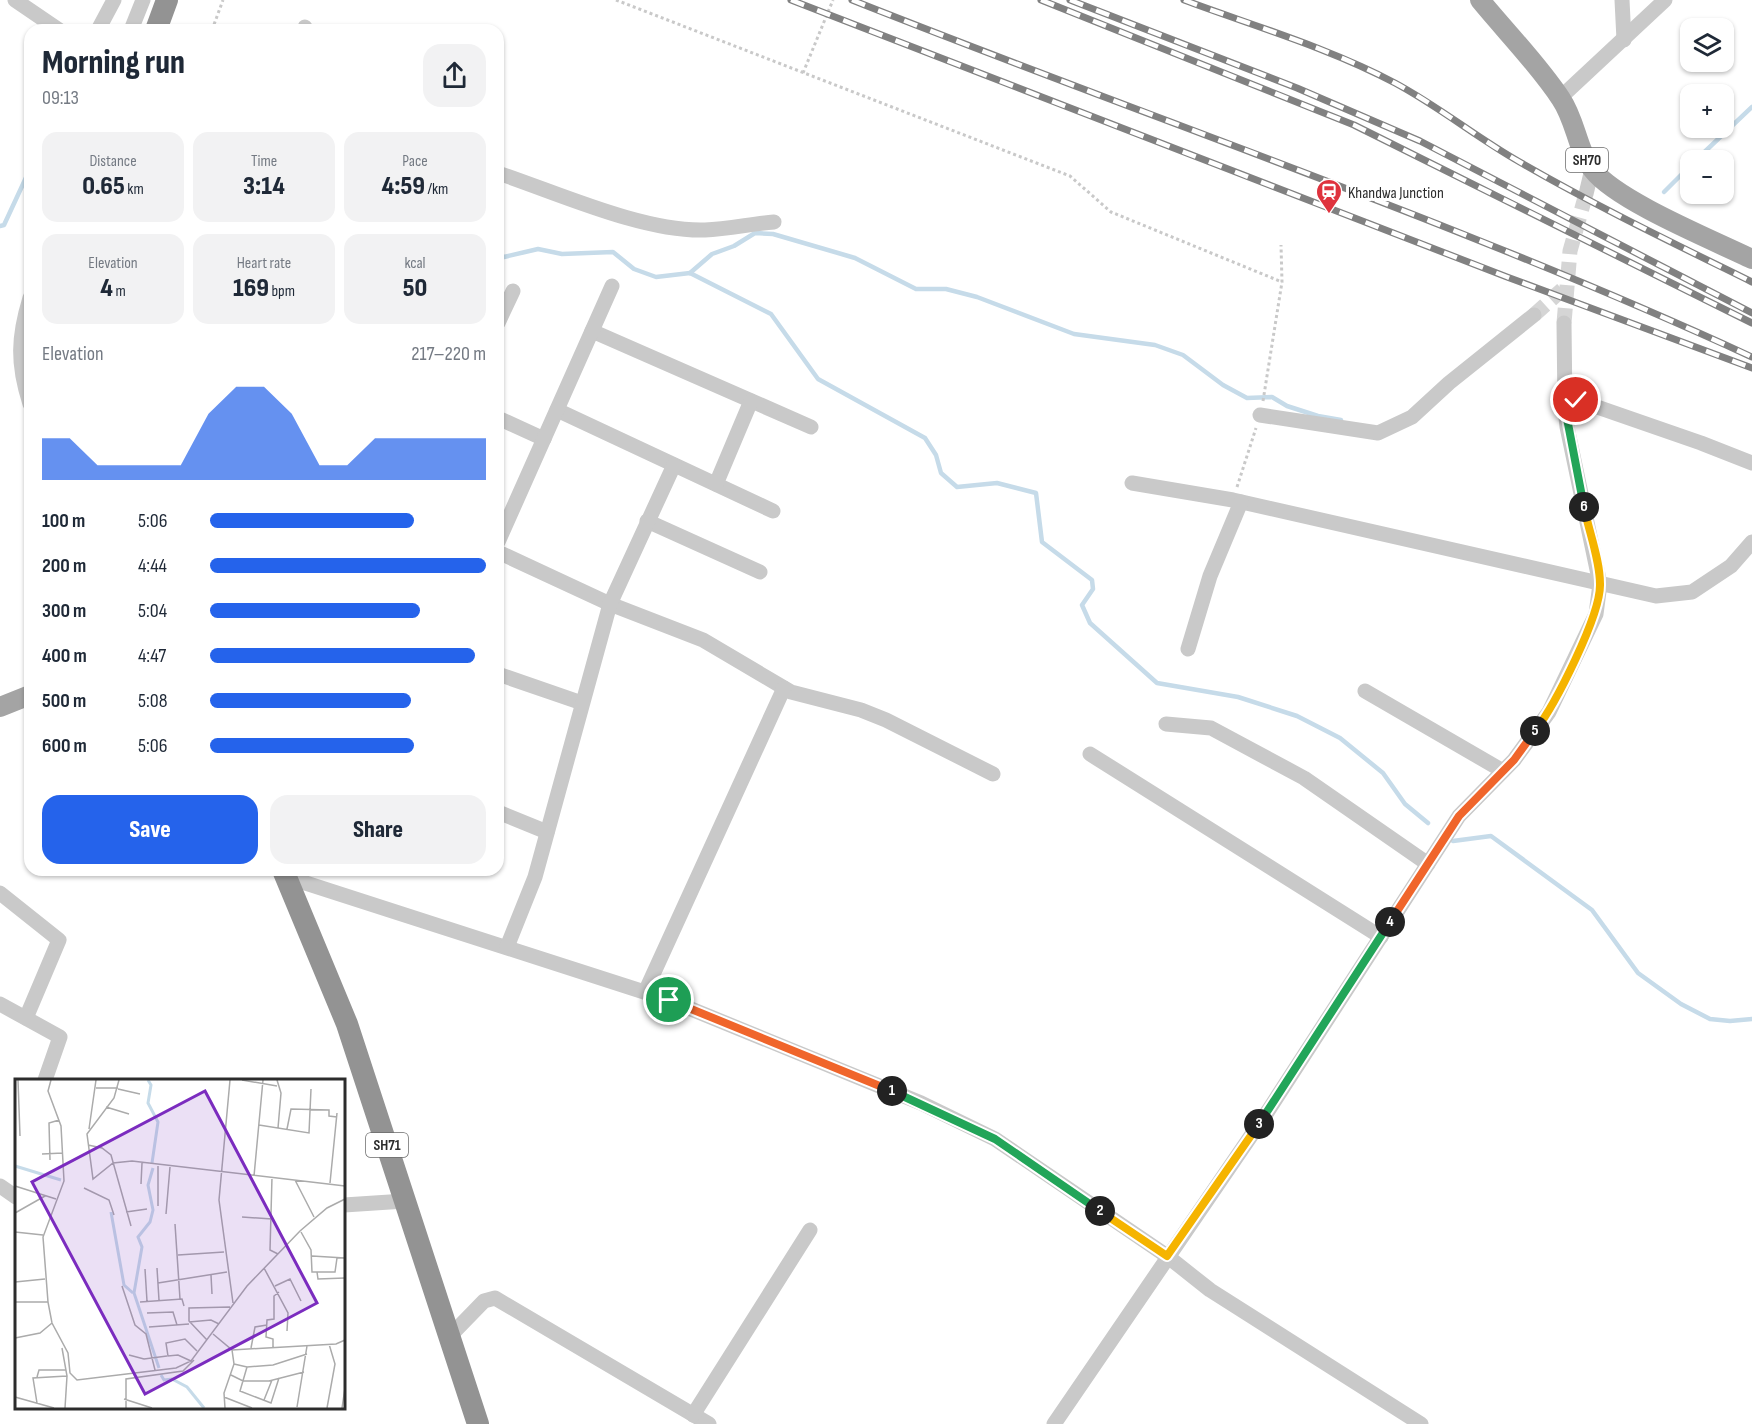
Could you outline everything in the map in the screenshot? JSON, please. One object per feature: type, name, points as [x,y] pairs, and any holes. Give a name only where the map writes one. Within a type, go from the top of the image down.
[{"type":"highway","points":[[158,24],[167,0]]},
{"type":"highway","name":"SH71","points":[[286,876],[347,1024],[478,1424]]},
{"type":"main road","name":"SH70","points":[[1480,0],[1560,98],[1573,119],[1581,147],[1592,170],[1609,185],[1652,210],[1752,259]]},
{"type":"main road","points":[[0,707],[24,697]]},
{"type":"street","points":[[15,0],[50,24]]},
{"type":"street","points":[[101,24],[114,0]]},
{"type":"street","points":[[133,24],[143,0]]},
{"type":"street","points":[[1622,0],[1624,40]]},
{"type":"street","points":[[1560,98],[1665,0]]},
{"type":"street","points":[[1586,194],[1592,170]]},
{"type":"street","points":[[504,175],[637,220],[705,230],[774,222]]},
{"type":"street","points":[[504,529],[612,286]]},
{"type":"street","points":[[504,310],[513,291]]},
{"type":"street","points":[[1260,415],[1378,433],[1412,417],[1449,383],[1534,315]]},
{"type":"street","points":[[24,317],[21,326],[19,357],[24,378]]},
{"type":"street","points":[[1054,1424],[1268,1111],[1459,816],[1503,771],[1549,712],[1596,614],[1600,584],[1567,427],[1564,323]]},
{"type":"street","points":[[592,331],[811,427]]},
{"type":"street","points":[[1565,408],[1567,401],[1576,400],[1752,463]]},
{"type":"street","points":[[716,484],[751,401]]},
{"type":"street","points":[[557,410],[773,511]]},
{"type":"street","points":[[504,421],[544,439]]},
{"type":"street","points":[[507,947],[532,886],[610,604],[674,465]]},
{"type":"street","points":[[1132,483],[1237,501],[1656,596],[1692,592],[1731,566],[1752,542]]},
{"type":"street","points":[[1188,649],[1210,576],[1237,501]]},
{"type":"street","points":[[647,521],[760,572]]},
{"type":"street","points":[[504,555],[610,604],[703,640],[802,697],[861,710],[886,720],[993,774]]},
{"type":"street","points":[[504,676],[582,703]]},
{"type":"street","points":[[645,992],[783,688]]},
{"type":"street","points":[[1365,691],[1503,771]]},
{"type":"street","points":[[1166,724],[1211,728],[1304,778],[1428,864]]},
{"type":"street","points":[[1090,754],[1381,937]]},
{"type":"street","points":[[504,814],[547,832]]},
{"type":"street","points":[[294,876],[645,992],[921,1103],[995,1139],[1167,1256],[1210,1290],[1421,1424]]},
{"type":"street","points":[[0,893],[59,940],[26,1018]]},
{"type":"street","points":[[0,1004],[60,1037],[45,1079]]},
{"type":"street","points":[[0,1186],[15,1196]]},
{"type":"street","points":[[345,1204],[405,1202]]},
{"type":"street","points":[[693,1415],[810,1230]]},
{"type":"street","points":[[449,1337],[484,1301],[495,1298],[709,1424]]},
{"type":"path","points":[[214,24],[223,0]]},
{"type":"path","points":[[616,0],[1070,176],[1111,212],[1282,282]]},
{"type":"path","points":[[803,73],[832,0]]},
{"type":"path","points":[[1237,501],[1269,378],[1282,282],[1281,246]]},
{"type":"waterway","points":[[1707,150],[1752,107]]},
{"type":"waterway","points":[[1664,192],[1680,176]]},
{"type":"waterway","points":[[0,226],[4,225],[24,182]]},
{"type":"waterway","points":[[690,273],[712,254],[734,246],[755,233],[773,234],[855,258],[916,289],[946,289],[977,297],[1074,334],[1155,345],[1183,355],[1223,385],[1247,398],[1272,397],[1287,406],[1318,416],[1341,420]]},
{"type":"waterway","points":[[504,257],[538,249],[562,254],[613,252],[634,269],[656,277],[690,273],[771,314],[818,379],[925,438],[936,455],[941,473],[957,487],[997,483],[1036,493],[1042,542],[1092,580],[1093,589],[1082,605],[1090,623],[1157,683],[1238,697],[1297,716],[1340,738],[1383,773],[1405,804],[1428,823]]},
{"type":"waterway","points":[[1453,841],[1491,836],[1592,910],[1638,973],[1681,1004],[1710,1019],[1730,1021],[1752,1019]]},
{"type":"tunnel","points":[[1564,323],[1570,251],[1586,194]]},
{"type":"tunnel","points":[[1534,315],[1565,287]]},
{"type":"railway","points":[[791,0],[1507,277],[1752,368]]},
{"type":"railway","points":[[852,0],[1418,216],[1642,308],[1752,357]]},
{"type":"railway","points":[[1041,0],[1354,125],[1752,323]]},
{"type":"railway","points":[[1070,0],[1297,88],[1420,141],[1752,313]]},
{"type":"railway","points":[[1184,0],[1318,48],[1370,70],[1411,92],[1502,152],[1547,177],[1752,282]]},
{"type":"place","name":"Khandwa Junction","points":[[1329,215]]},
{"type":"route","points":[[669,1000],[921,1103],[995,1139],[1167,1256],[1268,1111],[1459,816],[1514,760],[1549,712],[1596,614],[1600,584],[1565,408],[1567,401],[1576,400]]}]
